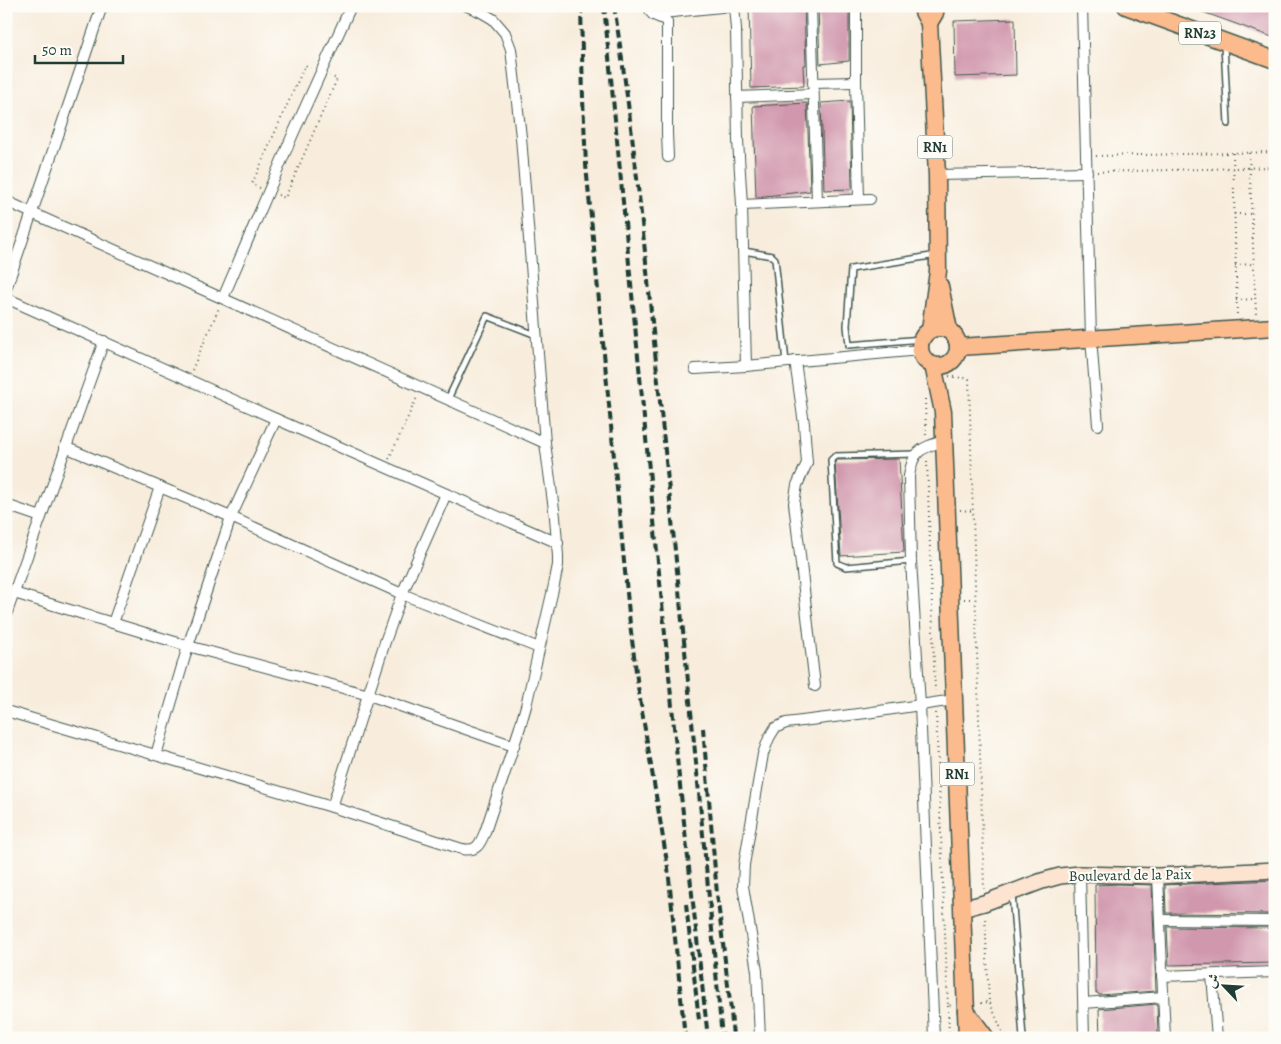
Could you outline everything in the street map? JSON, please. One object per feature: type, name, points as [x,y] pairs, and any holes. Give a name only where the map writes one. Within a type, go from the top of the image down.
[{"type":"main road","name":"RN1","points":[[922,6],[929,23],[938,271],[950,330],[958,340],[959,347],[958,353],[951,362],[943,412]]},
{"type":"main road","name":"RN1","points":[[929,23],[935,13],[936,6]]},
{"type":"main road","name":"RN23","points":[[1126,6],[1275,60]]},
{"type":"main road","name":"RN1","points":[[938,271],[924,340],[924,359],[933,365],[943,412],[967,1038]]},
{"type":"main road","points":[[959,347],[1275,327]]},
{"type":"main road","points":[[924,340],[936,328],[950,330]]},
{"type":"main road","points":[[933,365],[939,366],[951,362]]},
{"type":"main road","points":[[966,1012],[986,1038]]},
{"type":"street","points":[[6,288],[102,6]]},
{"type":"street","points":[[223,298],[351,6]]},
{"type":"street","points":[[6,711],[332,807],[462,849],[472,850],[479,845],[526,706],[558,565],[558,543],[545,443],[521,137],[511,49],[505,33],[493,19],[467,6]]},
{"type":"street","points":[[650,10],[733,6],[736,29],[746,366]]},
{"type":"street","points":[[811,6],[817,201]]},
{"type":"street","points":[[856,6],[859,199]]},
{"type":"street","points":[[1082,6],[1091,338],[1098,425]]},
{"type":"street","points":[[650,10],[654,16],[667,22],[668,157]]},
{"type":"street","points":[[813,83],[856,82]]},
{"type":"street","points":[[737,97],[813,94]]},
{"type":"street","points":[[936,175],[1087,172]]},
{"type":"street","points":[[742,205],[870,198]]},
{"type":"street","points":[[6,201],[545,443]]},
{"type":"street","points":[[6,298],[385,468],[558,543]]},
{"type":"street","points":[[695,368],[791,362],[924,340]]},
{"type":"street","points":[[6,615],[104,341]]},
{"type":"street","points":[[791,362],[805,432],[807,463],[797,485],[794,503],[815,686]]},
{"type":"street","points":[[156,755],[188,646],[231,517],[276,419]]},
{"type":"street","points":[[934,1038],[909,476],[916,454],[931,445],[944,441]]},
{"type":"street","points":[[65,447],[231,517],[402,594],[539,648]]},
{"type":"street","points":[[113,623],[160,487]]},
{"type":"street","points":[[332,807],[402,594],[446,494]]},
{"type":"street","points":[[6,505],[41,517]]},
{"type":"street","points":[[14,593],[188,646],[368,695],[514,746]]},
{"type":"street","points":[[760,1038],[757,971],[743,886],[747,847],[763,754],[768,738],[775,728],[781,724],[954,700]]},
{"type":"street","name":"Boulevard de la Paix","points":[[962,909],[1060,876],[1080,874],[1158,876],[1275,870]]},
{"type":"street","points":[[1080,874],[1084,1038]]},
{"type":"street","points":[[1158,876],[1165,1038]]},
{"type":"street","points":[[1160,920],[1275,920]]},
{"type":"street","points":[[1162,976],[1275,972]]},
{"type":"street","points":[[1212,975],[1217,1038]]},
{"type":"street","points":[[1084,1003],[1163,997]]},
{"type":"lane","points":[[1224,42],[1228,124]]},
{"type":"lane","points":[[743,251],[772,256],[775,259],[791,362]]},
{"type":"lane","points":[[924,340],[849,345],[847,326],[851,269],[937,255]]},
{"type":"lane","points":[[448,399],[487,316],[536,335]]},
{"type":"lane","points":[[912,561],[846,567],[837,562],[831,460],[835,456],[916,454]]},
{"type":"lane","points":[[1012,893],[1023,1038]]},
{"type":"path","points":[[1086,156],[1275,152]]},
{"type":"path","points":[[1233,153],[1237,329]]},
{"type":"path","points":[[1249,153],[1256,328]]},
{"type":"path","points":[[1087,172],[1275,167]]},
{"type":"path","points":[[1234,214],[1252,214]]},
{"type":"path","points":[[1235,265],[1254,264]]},
{"type":"path","points":[[188,379],[223,298]]},
{"type":"path","points":[[1236,300],[1255,299]]},
{"type":"path","points":[[385,468],[422,388]]},
{"type":"path","points":[[989,1002],[1005,1038]]},
{"type":"path","points":[[948,1006],[949,1038]]},
{"type":"building","points":[[749,6],[804,6],[806,65],[803,65],[804,86],[751,88]]},
{"type":"building","points":[[818,6],[849,6],[849,61],[820,64]]},
{"type":"building","points":[[1275,6],[1275,38],[1189,7]]},
{"type":"building","points":[[1015,19],[1016,75],[955,77],[954,21]]},
{"type":"building","points":[[850,101],[852,189],[824,190],[821,103]]},
{"type":"building","points":[[807,103],[810,191],[756,197],[753,106]]},
{"type":"building","points":[[899,459],[904,552],[841,556],[835,462],[837,460]]},
{"type":"building","points":[[1275,880],[1275,914],[1166,913],[1165,885]]},
{"type":"building","points":[[1095,885],[1152,885],[1156,991],[1099,995],[1096,993]]},
{"type":"building","points":[[1167,927],[1275,928],[1275,963],[1169,965]]},
{"type":"building","points":[[1157,1004],[1158,1038],[1100,1038],[1099,1009]]},
{"type":"railway","points":[[581,6],[586,165],[630,624],[638,687],[668,868],[685,1038]]},
{"type":"railway","points":[[604,6],[678,768],[708,1038]]},
{"type":"railway","points":[[614,6],[642,224],[722,1038]]},
{"type":"railway","points":[[703,728],[717,894],[733,1038]]},
{"type":"railway","points":[[686,904],[699,1020]]}]
